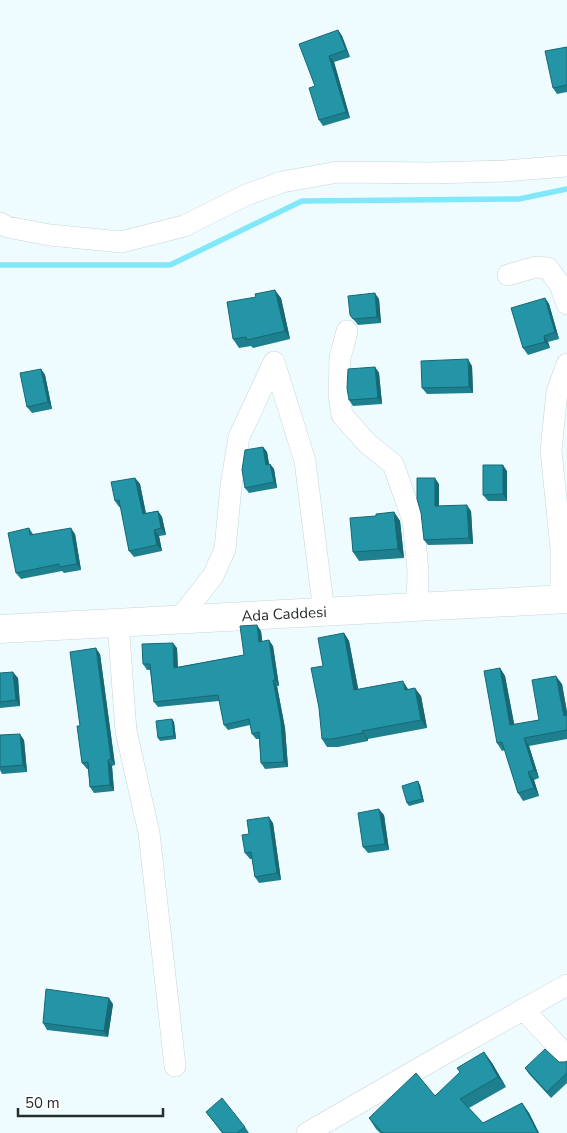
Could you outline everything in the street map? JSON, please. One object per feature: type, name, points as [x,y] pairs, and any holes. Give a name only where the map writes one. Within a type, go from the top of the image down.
[{"type":"main road","name":"Ada Caddesi","points":[[0,629],[564,599]]},
{"type":"street","points":[[0,222],[7,227],[50,236],[121,242],[184,226],[246,195],[282,182],[338,172],[431,173],[505,171],[567,166]]},
{"type":"street","points":[[508,275],[536,267],[548,268],[560,285],[567,304]]},
{"type":"street","points":[[347,331],[340,358],[339,396],[342,415],[368,444],[393,464],[413,520],[418,570],[417,607]]},
{"type":"street","points":[[178,619],[213,576],[225,549],[231,486],[240,437],[274,362],[305,461],[324,612]]},
{"type":"street","points":[[564,599],[551,450],[557,392],[567,364]]},
{"type":"street","points":[[118,622],[126,731],[149,833],[175,1066]]},
{"type":"street","points":[[307,1133],[567,985]]},
{"type":"street","points":[[523,1009],[567,1056]]},
{"type":"building","points":[[338,30],[346,50],[329,56],[346,112],[319,120],[309,88],[315,86],[299,44]]},
{"type":"building","points":[[567,47],[567,85],[553,88],[545,51]]},
{"type":"building","points":[[275,290],[285,331],[247,340],[246,337],[233,339],[227,302],[256,297],[255,294]]},
{"type":"building","points":[[375,293],[377,317],[353,319],[350,315],[348,296]]},
{"type":"building","points":[[545,298],[555,332],[544,336],[545,342],[523,348],[511,308]]},
{"type":"building","points":[[468,359],[469,387],[422,388],[421,361]]},
{"type":"building","points":[[375,367],[378,398],[349,400],[347,388],[348,369]]},
{"type":"building","points":[[41,369],[48,402],[27,407],[20,373]]},
{"type":"building","points":[[263,447],[266,465],[270,464],[274,482],[245,488],[242,470],[245,450]]},
{"type":"building","points":[[483,465],[503,465],[503,494],[483,495]]},
{"type":"building","points":[[135,478],[143,514],[158,511],[161,528],[154,530],[157,545],[129,551],[119,500],[115,501],[111,482]]},
{"type":"building","points":[[417,478],[435,478],[435,506],[467,505],[469,538],[424,540],[421,513],[417,499]]},
{"type":"building","points":[[394,512],[398,549],[353,552],[350,518],[376,516],[376,514]]},
{"type":"building","points":[[29,528],[30,535],[71,528],[77,564],[59,567],[59,564],[16,573],[8,533]]},
{"type":"building","points":[[257,625],[259,642],[269,640],[275,680],[273,680],[281,722],[284,762],[261,763],[259,732],[252,734],[249,719],[224,725],[218,695],[154,702],[150,664],[143,664],[142,644],[173,643],[174,668],[244,655],[240,626]]},
{"type":"building","points":[[344,633],[354,690],[403,681],[405,690],[415,688],[421,720],[362,731],[363,733],[332,739],[322,739],[319,708],[311,668],[323,666],[318,638]]},
{"type":"building","points":[[96,648],[111,759],[108,760],[110,785],[90,787],[88,762],[82,763],[77,726],[80,726],[70,652]]},
{"type":"building","points":[[500,668],[510,725],[539,720],[532,680],[556,676],[564,716],[567,715],[567,730],[524,738],[534,770],[528,772],[534,788],[518,793],[502,742],[497,743],[484,671]]},
{"type":"building","points":[[13,672],[16,700],[0,702],[0,673]]},
{"type":"building","points":[[172,719],[174,736],[158,738],[156,721]]},
{"type":"building","points":[[20,734],[23,765],[0,767],[0,735]]},
{"type":"building","points":[[418,781],[422,799],[407,803],[402,786]]},
{"type":"building","points":[[379,809],[385,844],[363,847],[358,813]]},
{"type":"building","points":[[269,817],[277,873],[255,877],[251,852],[245,853],[242,835],[249,834],[247,820]]},
{"type":"building","points":[[46,989],[109,998],[104,1031],[43,1023]]},
{"type":"building","points":[[545,1049],[559,1062],[567,1061],[567,1073],[547,1092],[525,1068]]},
{"type":"building","points":[[484,1052],[498,1077],[460,1099],[483,1123],[522,1103],[538,1133],[383,1133],[369,1118],[416,1073],[435,1096],[460,1072],[457,1068]]},
{"type":"building","points":[[222,1098],[245,1127],[237,1133],[223,1133],[206,1112]]},
{"type":"waterway","points":[[0,265],[170,265],[302,201],[519,199],[567,189]]}]
